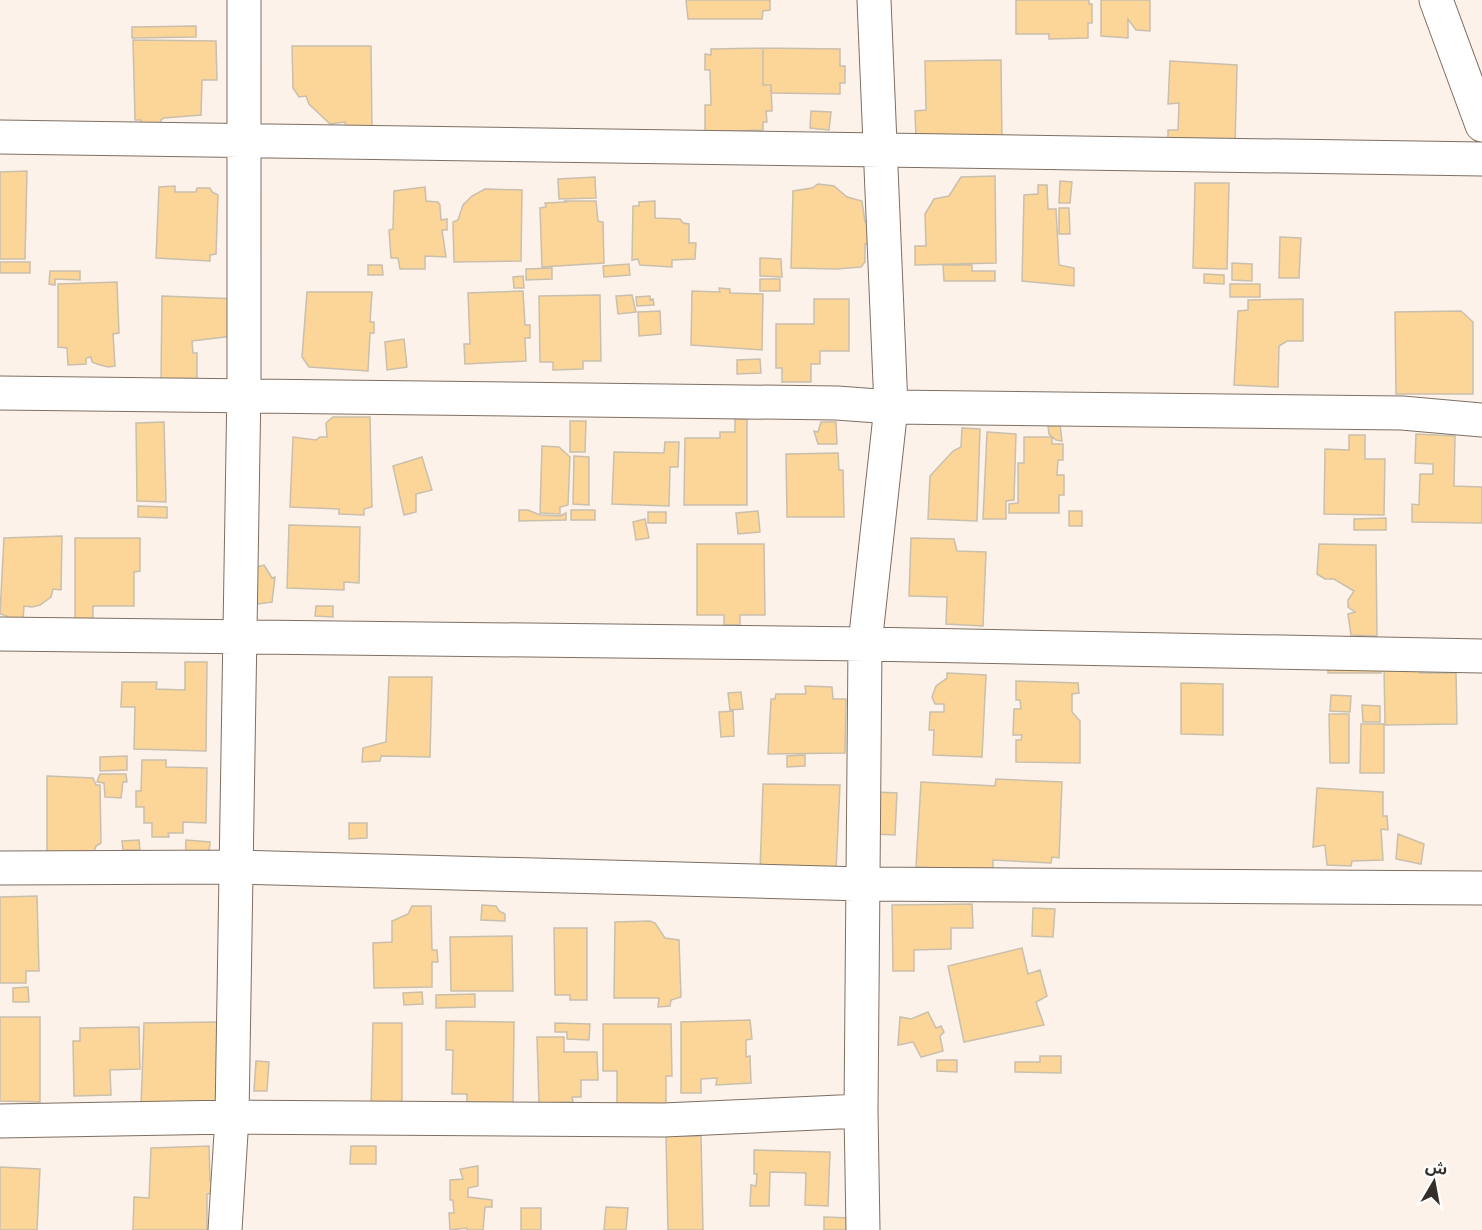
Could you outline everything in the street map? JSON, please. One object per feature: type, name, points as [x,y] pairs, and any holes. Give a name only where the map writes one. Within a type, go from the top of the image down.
[{"type":"street","points":[[225,1230],[232,1117],[244,395],[244,0]]},
{"type":"street","points":[[863,1230],[861,1111],[865,644],[891,407],[874,0]]},
{"type":"street","points":[[1436,0],[1482,125]]},
{"type":"street","points":[[0,137],[1482,159]]},
{"type":"street","points":[[0,393],[837,403],[891,407],[1402,413],[1482,420]]},
{"type":"street","points":[[0,634],[865,644],[1482,656]]},
{"type":"street","points":[[0,868],[236,867],[863,884],[1482,888]]},
{"type":"street","points":[[0,1120],[232,1117],[664,1120],[861,1111]]},
{"type":"building","points":[[686,0],[770,0],[770,10],[763,11],[762,19],[688,19]]},
{"type":"building","points":[[1016,0],[1089,0],[1089,4],[1092,4],[1092,23],[1088,23],[1088,38],[1049,39],[1049,34],[1016,34]]},
{"type":"building","points":[[1101,0],[1150,0],[1150,31],[1136,30],[1128,19],[1128,38],[1101,36]]},
{"type":"building","points":[[196,26],[196,37],[132,38],[132,27]]},
{"type":"building","points":[[133,40],[216,41],[217,80],[202,80],[201,115],[164,118],[161,120],[160,127],[141,127],[141,120],[135,120]]},
{"type":"building","points":[[292,46],[371,46],[372,128],[346,127],[345,122],[330,124],[309,104],[306,96],[299,97],[293,88]]},
{"type":"building","points":[[763,48],[763,85],[771,85],[772,111],[766,111],[767,122],[763,122],[763,130],[705,132],[705,105],[711,105],[710,70],[705,70],[705,54],[711,55],[711,49]]},
{"type":"building","points":[[763,48],[840,49],[840,66],[845,66],[845,83],[840,83],[840,94],[771,93],[771,85],[763,85]]},
{"type":"building","points":[[1001,60],[1002,146],[916,139],[915,111],[926,110],[925,61]]},
{"type":"building","points":[[1170,61],[1237,65],[1235,146],[1168,143],[1168,130],[1178,130],[1179,103],[1168,104]]},
{"type":"building","points":[[811,111],[831,112],[829,130],[810,128]]},
{"type":"building","points":[[27,171],[25,259],[0,259],[0,172]]},
{"type":"building","points":[[995,176],[996,263],[915,265],[915,246],[926,246],[925,214],[934,199],[949,196],[961,177]]},
{"type":"building","points":[[595,177],[596,198],[559,199],[558,179]]},
{"type":"building","points":[[1060,181],[1072,182],[1070,203],[1059,203]]},
{"type":"building","points":[[1195,183],[1229,183],[1227,269],[1193,268]]},
{"type":"building","points":[[818,184],[834,186],[847,197],[862,201],[865,222],[869,223],[870,244],[865,244],[865,262],[861,267],[791,268],[793,191],[812,188]]},
{"type":"building","points":[[1038,185],[1047,185],[1048,209],[1056,209],[1059,265],[1074,268],[1074,286],[1022,281],[1024,195],[1038,194]]},
{"type":"building","points":[[175,186],[175,192],[196,192],[197,188],[210,188],[218,195],[216,254],[210,255],[210,261],[156,258],[159,187]]},
{"type":"building","points":[[425,187],[426,201],[438,202],[441,220],[447,219],[447,230],[442,230],[446,257],[425,256],[425,269],[400,269],[398,258],[391,258],[389,230],[393,229],[394,191]]},
{"type":"building","points":[[485,189],[522,190],[521,261],[454,262],[453,222],[458,220],[463,205],[472,196]]},
{"type":"building","points":[[596,201],[598,221],[603,222],[604,263],[542,267],[540,208],[546,207],[545,203]]},
{"type":"building","points":[[655,201],[655,218],[680,219],[683,223],[689,224],[689,243],[696,243],[695,259],[672,260],[672,267],[640,265],[638,259],[632,260],[633,206],[639,206],[639,202]]},
{"type":"building","points":[[1059,208],[1069,208],[1070,234],[1059,234]]},
{"type":"building","points":[[1280,237],[1301,238],[1299,278],[1279,278]]},
{"type":"building","points":[[760,258],[781,259],[782,277],[760,276]]},
{"type":"building","points":[[0,262],[30,262],[30,273],[0,273]]},
{"type":"building","points":[[1232,263],[1252,264],[1252,281],[1232,280]]},
{"type":"building","points":[[629,264],[630,275],[604,277],[603,266]]},
{"type":"building","points":[[368,265],[382,265],[383,275],[368,275]]},
{"type":"building","points":[[943,265],[972,265],[972,271],[995,271],[995,281],[944,281]]},
{"type":"building","points":[[552,268],[552,279],[526,280],[526,269]]},
{"type":"building","points":[[50,271],[80,271],[80,280],[55,279],[55,285],[49,284]]},
{"type":"building","points":[[1204,274],[1224,275],[1224,284],[1204,283]]},
{"type":"building","points":[[523,276],[524,288],[514,288],[513,277]]},
{"type":"building","points":[[760,279],[780,279],[780,291],[760,291]]},
{"type":"building","points":[[117,282],[119,333],[113,334],[115,366],[97,364],[92,362],[91,357],[86,358],[86,364],[68,365],[67,348],[58,347],[58,284]]},
{"type":"building","points":[[1230,284],[1260,284],[1260,297],[1230,297]]},
{"type":"building","points":[[719,288],[730,289],[730,293],[763,294],[762,350],[691,345],[692,291],[720,292]]},
{"type":"building","points":[[523,291],[525,325],[530,325],[530,338],[525,338],[526,361],[465,364],[464,344],[470,344],[468,293]]},
{"type":"building","points":[[307,292],[372,292],[370,322],[374,322],[374,333],[370,333],[368,371],[309,367],[302,357]]},
{"type":"building","points":[[600,295],[601,361],[583,361],[583,369],[553,370],[553,362],[540,362],[539,296]]},
{"type":"building","points":[[632,295],[636,312],[618,314],[616,296]]},
{"type":"building","points":[[162,296],[239,299],[233,336],[192,341],[193,353],[197,353],[197,383],[161,381]]},
{"type":"building","points":[[650,296],[654,305],[637,306],[636,297]]},
{"type":"building","points":[[814,299],[849,299],[849,351],[820,351],[820,364],[811,364],[811,382],[782,382],[782,368],[776,368],[776,324],[814,324]]},
{"type":"building","points":[[1303,299],[1303,341],[1287,341],[1279,346],[1278,387],[1234,385],[1238,311],[1248,310],[1248,300]]},
{"type":"building","points":[[660,311],[661,334],[639,336],[638,312]]},
{"type":"building","points":[[1461,311],[1473,322],[1473,394],[1396,394],[1395,312]]},
{"type":"building","points":[[404,339],[407,367],[387,370],[385,342]]},
{"type":"building","points":[[760,359],[761,373],[737,374],[737,360]]},
{"type":"building","points":[[333,417],[370,417],[372,507],[364,509],[364,515],[339,514],[339,509],[290,507],[293,437],[316,440],[320,437],[327,437],[326,423]]},
{"type":"building","points":[[735,419],[747,419],[747,505],[684,505],[685,438],[720,438],[720,432],[735,432]]},
{"type":"building","points":[[570,421],[586,421],[585,452],[570,452]]},
{"type":"building","points":[[164,422],[166,502],[137,501],[136,423]]},
{"type":"building","points":[[821,422],[836,422],[837,444],[818,444],[814,431],[818,432]]},
{"type":"building","points":[[1060,425],[1062,441],[1056,440],[1049,434],[1048,426]]},
{"type":"building","points":[[962,428],[980,429],[977,521],[928,519],[930,476],[953,451],[961,447]]},
{"type":"building","points":[[987,432],[1016,434],[1014,500],[1006,501],[1006,519],[983,519]]},
{"type":"building","points":[[1416,434],[1455,436],[1454,486],[1482,487],[1482,523],[1412,522],[1412,504],[1419,505],[1420,474],[1433,474],[1433,464],[1415,463]]},
{"type":"building","points":[[1349,435],[1365,435],[1365,459],[1385,459],[1384,515],[1324,514],[1325,449],[1349,450]]},
{"type":"building","points":[[1024,437],[1052,437],[1052,444],[1063,444],[1063,460],[1058,460],[1057,475],[1064,475],[1064,495],[1059,495],[1059,513],[1009,513],[1009,504],[1018,503],[1018,463],[1024,463]]},
{"type":"building","points":[[665,442],[679,442],[678,467],[670,467],[669,506],[612,504],[614,452],[664,453]]},
{"type":"building","points":[[542,446],[559,447],[570,457],[568,505],[560,507],[560,514],[540,513]]},
{"type":"building","points":[[838,453],[839,470],[843,470],[844,517],[787,517],[786,454]]},
{"type":"building","points":[[574,456],[589,457],[589,505],[573,504]]},
{"type":"building","points":[[422,457],[432,490],[416,494],[416,512],[404,515],[393,466]]},
{"type":"building","points":[[138,506],[167,507],[167,518],[138,517]]},
{"type":"building","points":[[519,510],[528,510],[540,515],[560,516],[566,513],[566,520],[519,521]]},
{"type":"building","points":[[571,510],[595,510],[595,520],[571,520]]},
{"type":"building","points":[[758,511],[760,532],[738,534],[736,513]]},
{"type":"building","points":[[1069,511],[1082,511],[1082,526],[1069,526]]},
{"type":"building","points":[[648,512],[666,512],[666,523],[648,523]]},
{"type":"building","points":[[1386,518],[1386,530],[1354,530],[1354,519]]},
{"type":"building","points":[[645,519],[649,538],[636,540],[633,522]]},
{"type":"building","points":[[289,525],[360,527],[359,583],[344,582],[344,590],[287,588]]},
{"type":"building","points":[[62,536],[61,590],[53,589],[51,597],[40,605],[24,606],[23,620],[9,621],[7,616],[0,614],[4,538]]},
{"type":"building","points":[[75,538],[140,538],[140,571],[134,572],[134,606],[93,606],[93,623],[75,622]]},
{"type":"building","points":[[911,538],[954,539],[957,551],[986,552],[983,626],[946,624],[947,597],[909,596]]},
{"type":"building","points":[[697,544],[764,544],[765,615],[740,615],[740,625],[724,625],[724,615],[697,615]]},
{"type":"building","points":[[1319,544],[1376,545],[1377,636],[1351,635],[1348,614],[1355,612],[1348,607],[1348,600],[1354,591],[1334,579],[1325,579],[1317,574]]},
{"type":"building","points":[[264,565],[272,578],[275,577],[272,602],[258,604],[245,570]]},
{"type":"building","points":[[316,606],[333,606],[333,617],[315,616]]},
{"type":"building","points":[[1328,657],[1380,657],[1381,673],[1328,673]]},
{"type":"building","points":[[185,662],[207,662],[206,751],[134,749],[135,707],[121,707],[122,682],[157,682],[156,689],[185,690]]},
{"type":"building","points":[[1384,667],[1419,667],[1420,673],[1456,673],[1457,724],[1385,725]]},
{"type":"building","points":[[947,673],[986,675],[982,757],[933,755],[934,730],[929,730],[930,712],[944,712],[944,704],[935,704],[932,697],[936,686],[947,678]]},
{"type":"building","points":[[389,677],[432,677],[430,757],[381,756],[380,761],[362,762],[363,748],[386,742]]},
{"type":"building","points":[[1016,681],[1078,683],[1079,693],[1072,694],[1072,712],[1080,721],[1080,763],[1016,762],[1016,740],[1021,740],[1022,735],[1013,735],[1014,709],[1021,709],[1020,700],[1016,700]]},
{"type":"building","points":[[1181,683],[1223,684],[1223,735],[1181,734]]},
{"type":"building","points":[[805,686],[832,687],[833,699],[846,699],[845,753],[768,754],[771,699],[775,699],[776,694],[806,694]]},
{"type":"building","points":[[741,692],[743,709],[730,710],[728,693]]},
{"type":"building","points":[[1331,695],[1351,696],[1350,712],[1330,711]]},
{"type":"building","points":[[1362,705],[1380,706],[1380,722],[1363,722]]},
{"type":"building","points":[[733,711],[734,736],[721,737],[719,712]]},
{"type":"building","points":[[1329,714],[1349,714],[1349,763],[1330,763]]},
{"type":"building","points":[[1361,724],[1384,724],[1384,773],[1360,773]]},
{"type":"building","points":[[805,755],[805,766],[787,767],[787,756]]},
{"type":"building","points":[[127,756],[127,770],[100,771],[100,757]]},
{"type":"building","points":[[142,760],[166,760],[166,767],[207,768],[206,823],[183,822],[183,833],[168,833],[169,837],[152,837],[152,823],[144,823],[144,807],[136,807],[136,791],[141,791]]},
{"type":"building","points":[[100,774],[126,774],[127,782],[123,782],[121,798],[105,797],[104,783],[97,782]]},
{"type":"building","points":[[47,776],[93,778],[96,785],[100,785],[101,843],[96,846],[94,852],[47,860]]},
{"type":"building","points":[[996,779],[1062,782],[1059,858],[1052,857],[1051,863],[993,860],[993,871],[916,867],[921,782],[995,786]]},
{"type":"building","points":[[763,784],[840,785],[836,870],[760,872]]},
{"type":"building","points":[[1317,788],[1383,792],[1383,816],[1387,816],[1388,830],[1381,829],[1383,860],[1352,861],[1351,866],[1327,865],[1325,845],[1313,847]]},
{"type":"building","points":[[877,792],[897,793],[895,835],[875,834]]},
{"type":"building","points":[[349,823],[367,823],[367,838],[349,839]]},
{"type":"building","points":[[1398,834],[1424,844],[1421,864],[1396,859]]},
{"type":"building","points":[[139,840],[140,850],[123,850],[122,841]]},
{"type":"building","points":[[186,840],[210,842],[208,864],[185,862]]},
{"type":"building","points":[[37,896],[39,971],[26,971],[26,983],[0,983],[0,897]]},
{"type":"building","points":[[972,904],[973,928],[951,928],[951,949],[914,950],[914,971],[893,971],[892,905]]},
{"type":"building","points":[[482,905],[496,906],[505,914],[505,921],[481,920]]},
{"type":"building","points":[[412,906],[431,906],[432,950],[437,950],[438,962],[432,962],[432,987],[374,988],[373,943],[392,942],[392,921],[408,914]]},
{"type":"building","points":[[1033,908],[1055,909],[1053,937],[1032,936]]},
{"type":"building","points":[[650,921],[655,923],[665,938],[679,940],[681,997],[671,1000],[670,1006],[658,1007],[659,998],[614,998],[615,922]]},
{"type":"building","points":[[554,928],[587,928],[587,1000],[570,1000],[570,995],[555,995]]},
{"type":"building","points":[[512,936],[513,991],[451,991],[450,937]]},
{"type":"building","points":[[1022,948],[1028,974],[1040,970],[1047,996],[1036,1002],[1044,1025],[964,1042],[948,966]]},
{"type":"building","points":[[28,987],[29,1002],[13,1002],[13,988]]},
{"type":"building","points":[[422,992],[423,1004],[404,1005],[403,993]]},
{"type":"building","points":[[475,994],[475,1007],[436,1008],[436,995]]},
{"type":"building","points":[[928,1012],[936,1028],[941,1026],[944,1032],[940,1036],[943,1051],[921,1057],[913,1042],[898,1045],[900,1017],[911,1019]]},
{"type":"building","points":[[0,1017],[40,1017],[40,1102],[0,1101]]},
{"type":"building","points":[[750,1020],[752,1039],[746,1040],[746,1057],[750,1056],[751,1083],[716,1085],[717,1078],[701,1079],[701,1093],[681,1093],[681,1022]]},
{"type":"building","points":[[446,1021],[514,1022],[513,1104],[467,1102],[467,1094],[452,1094],[453,1050],[446,1050]]},
{"type":"building","points":[[217,1022],[217,1106],[141,1107],[144,1023]]},
{"type":"building","points":[[373,1023],[402,1023],[402,1109],[371,1107]]},
{"type":"building","points":[[555,1023],[590,1024],[589,1040],[567,1039],[567,1032],[555,1032]]},
{"type":"building","points":[[603,1024],[671,1024],[672,1076],[666,1076],[666,1113],[617,1114],[617,1071],[603,1071]]},
{"type":"building","points":[[139,1027],[140,1069],[110,1070],[111,1095],[74,1096],[73,1041],[80,1041],[80,1028]]},
{"type":"building","points":[[537,1037],[564,1037],[564,1052],[597,1052],[598,1080],[581,1080],[581,1097],[572,1097],[573,1102],[539,1103]]},
{"type":"building","points":[[1040,1056],[1061,1056],[1061,1073],[1015,1072],[1015,1062],[1040,1062]]},
{"type":"building","points":[[937,1060],[957,1060],[957,1072],[937,1071]]},
{"type":"building","points":[[256,1061],[269,1062],[267,1091],[254,1091]]},
{"type":"building","points":[[666,1136],[701,1136],[703,1230],[668,1230]]},
{"type":"building","points":[[209,1146],[210,1181],[214,1181],[214,1193],[207,1194],[207,1230],[133,1230],[134,1197],[149,1198],[151,1148]]},
{"type":"building","points":[[351,1146],[376,1146],[376,1164],[350,1164]]},
{"type":"building","points":[[754,1150],[830,1152],[828,1206],[805,1205],[806,1173],[770,1172],[769,1206],[750,1206],[751,1185],[756,1186],[757,1174],[754,1174]]},
{"type":"building","points":[[478,1166],[478,1186],[468,1188],[468,1197],[492,1200],[492,1207],[485,1207],[483,1230],[467,1230],[467,1228],[450,1230],[449,1213],[454,1213],[453,1200],[450,1200],[450,1180],[463,1179],[460,1169]]},
{"type":"building","points":[[0,1167],[40,1169],[37,1230],[0,1230]]},
{"type":"building","points":[[606,1207],[628,1208],[626,1230],[604,1230]]},
{"type":"building","points":[[521,1208],[541,1208],[541,1230],[521,1230]]},
{"type":"building","points":[[824,1217],[850,1218],[850,1230],[824,1230]]}]
